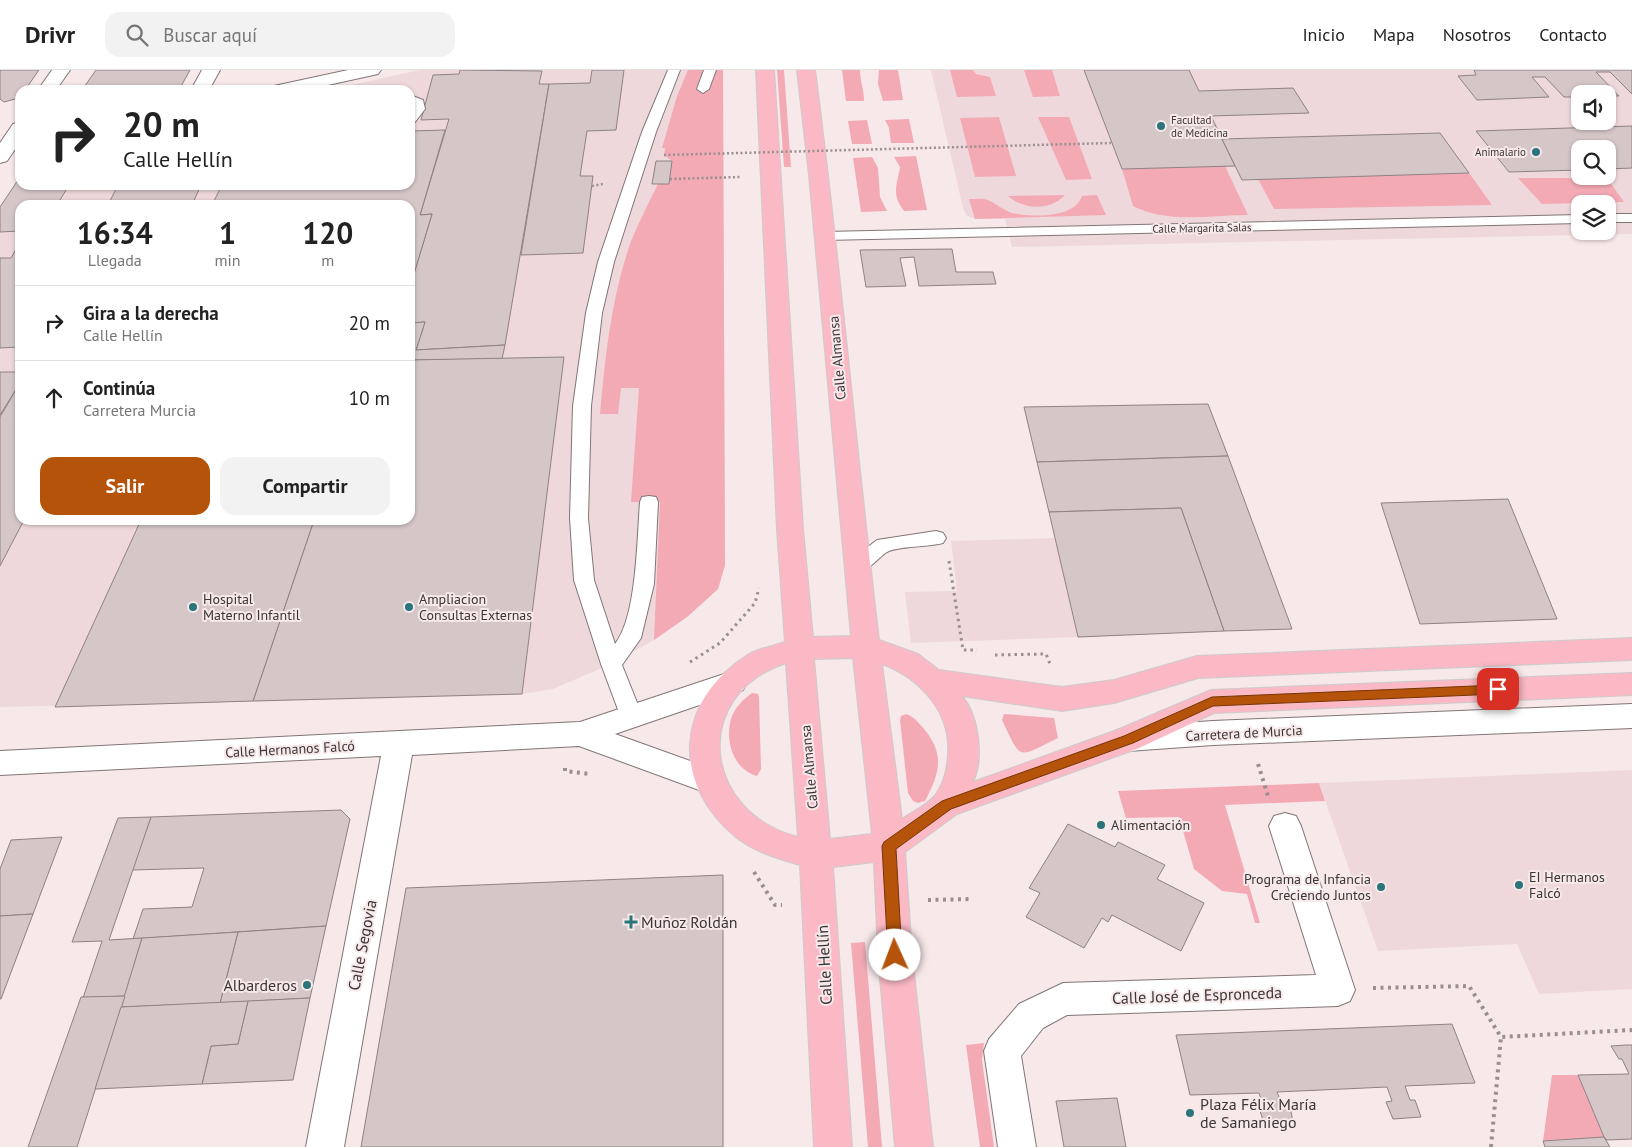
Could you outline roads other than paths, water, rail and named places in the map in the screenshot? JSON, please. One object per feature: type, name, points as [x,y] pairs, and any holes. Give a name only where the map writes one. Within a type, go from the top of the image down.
[{"type":"main road","name":"Calle Almansa","points":[[765,70],[790,530],[816,855]]},
{"type":"main road","name":"Calle Almansa","points":[[806,70],[889,846]]},
{"type":"main road","points":[[946,805],[962,773],[964,739],[954,708],[932,680],[908,662],[867,647],[800,648],[760,661],[733,682],[716,703],[706,728],[704,754],[710,780],[729,811],[750,830],[781,846],[816,855],[889,846],[946,805],[1128,739]]},
{"type":"main road","points":[[932,680],[1062,699],[1082,698],[1128,689],[1197,667],[1632,649]]},
{"type":"main road","name":"Carretera de Murcia","points":[[1128,739],[1212,702],[1632,684]]},
{"type":"main road","points":[[889,846],[895,955],[914,1147]]},
{"type":"main road","name":"Calle Hellín","points":[[816,855],[833,1147]]},
{"type":"street","points":[[50,85],[61,70]]},
{"type":"street","points":[[203,85],[211,70]]},
{"type":"street","points":[[300,85],[351,72],[372,70]]},
{"type":"street","points":[[5,148],[15,135]]},
{"type":"street","name":"Calle Hermanos Falcó","points":[[0,764],[580,734],[630,715],[733,682]]},
{"type":"street","name":"Carretera de Murcia","points":[[1128,739],[1213,733],[1632,716]]},
{"type":"street","name":"Calle Hermanos Falcó","points":[[580,734],[710,780]]},
{"type":"street","name":"Calle Segovia","points":[[325,1147],[400,743]]},
{"type":"street","name":"Calle José de Espronceda","points":[[1017,1147],[1002,1052],[1031,1016],[1063,999],[1338,990],[1285,826]]},
{"type":"lane","points":[[630,715],[611,664],[584,580],[579,518],[582,406],[590,313],[606,262],[615,221],[674,70]]},
{"type":"lane","points":[[703,89],[710,70]]},
{"type":"lane","points":[[415,101],[418,103],[418,110],[415,113]]},
{"type":"lane","points":[[1616,218],[1632,218]]},
{"type":"lane","name":"Calle Margarita Salas","points":[[825,236],[1571,219]]},
{"type":"lane","points":[[611,664],[631,638],[638,611],[644,584],[649,502]]},
{"type":"lane","points":[[858,566],[884,546],[928,539]]},
{"type":"place","name":"Facultad de Medicina","points":[[1161,126]]},
{"type":"place","name":"Animalario","points":[[1536,152]]},
{"type":"place","name":"Hospital Materno Infantil","points":[[193,607]]},
{"type":"place","name":"Ampliacion Consultas Externas","points":[[409,607]]},
{"type":"place","name":"Alimentación","points":[[1101,825]]},
{"type":"place","name":"EI Hermanos Falcó","points":[[1519,885]]},
{"type":"place","name":"Programa de Infancia Creciendo Juntos","points":[[1381,887]]},
{"type":"place","name":"Muñoz Roldán","points":[[631,922]]},
{"type":"place","name":"Albarderos","points":[[307,985]]},
{"type":"place","name":"Plaza Félix María de Samaniego","points":[[1190,1113]]}]
